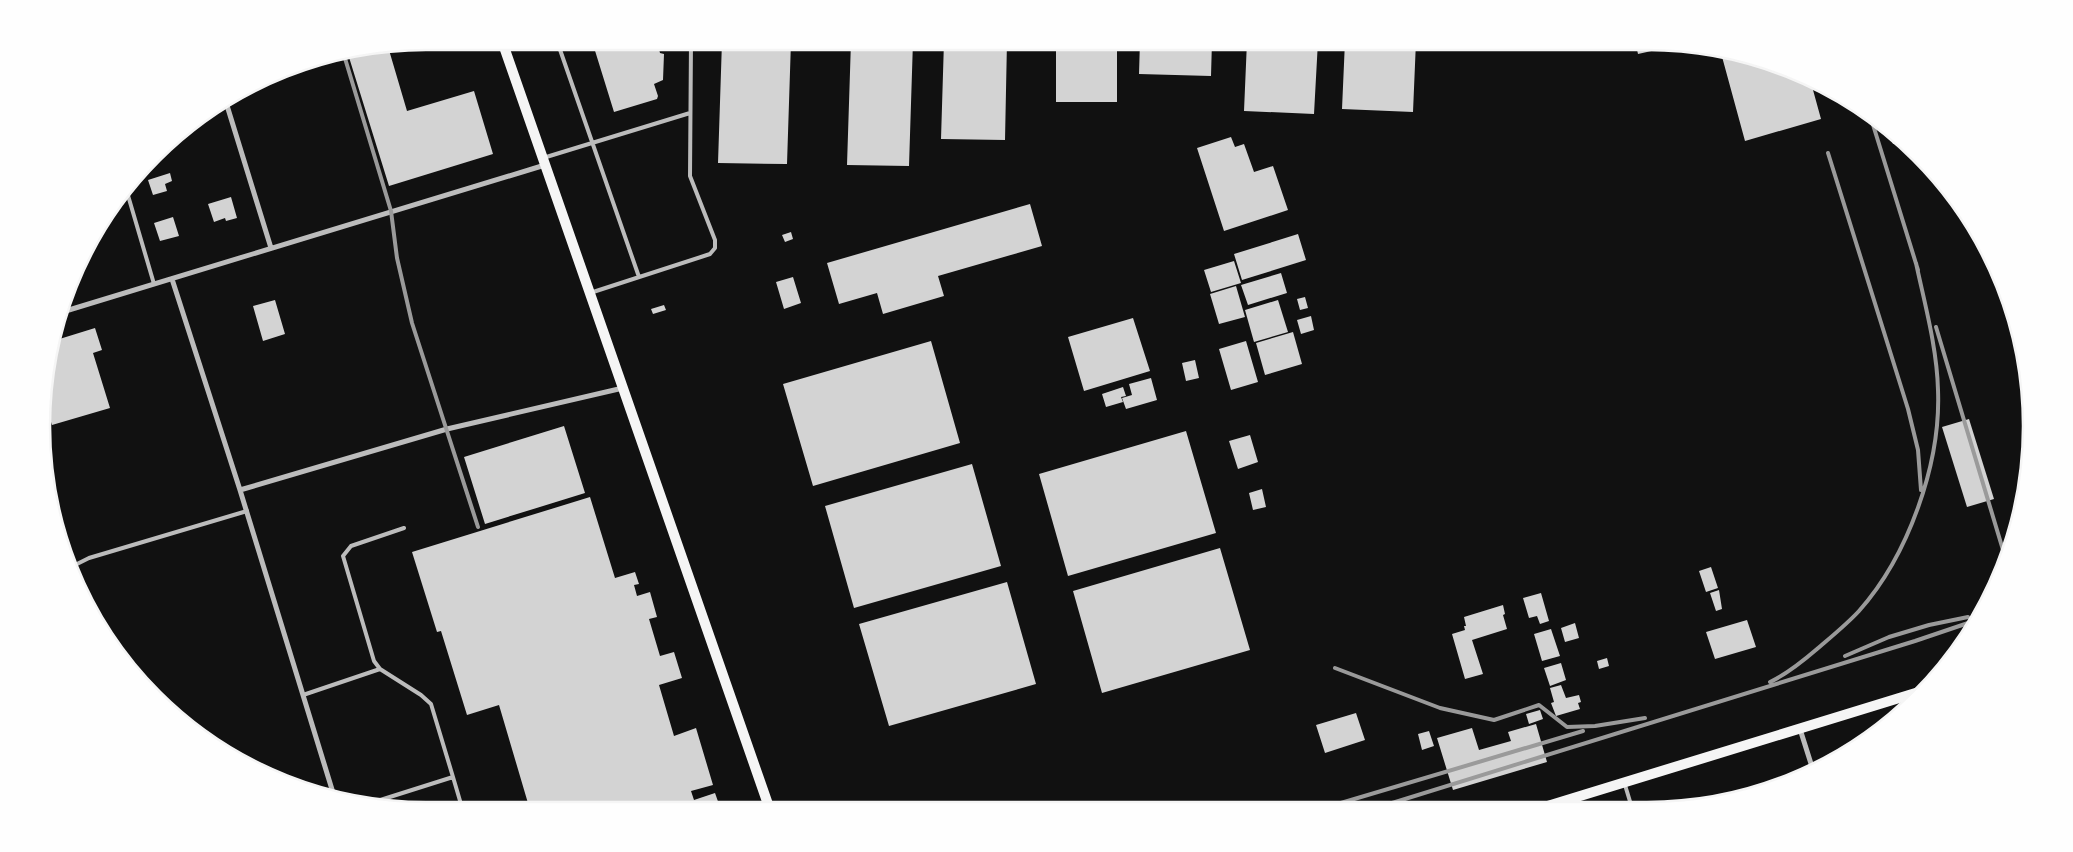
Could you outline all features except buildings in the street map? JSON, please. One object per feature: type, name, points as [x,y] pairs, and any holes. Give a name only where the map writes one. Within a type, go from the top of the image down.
[{"type":"main road","points":[[505,50],[767,802]]},
{"type":"main road","points":[[1566,802],[1624,782],[1910,695]]},
{"type":"street","points":[[227,107],[271,248]]},
{"type":"street","points":[[69,310],[544,161]]},
{"type":"street","points":[[172,278],[240,490],[332,790]]},
{"type":"street","points":[[240,490],[447,430],[623,388]]},
{"type":"street","points":[[1800,728],[1811,764]]},
{"type":"lane","points":[[560,50],[639,277]]},
{"type":"lane","points":[[590,293],[710,254],[715,248],[715,240],[690,176],[691,50]]},
{"type":"lane","points":[[544,161],[593,143],[690,113]]},
{"type":"lane","points":[[128,197],[154,284]]},
{"type":"lane","points":[[77,564],[90,558],[246,511]]},
{"type":"lane","points":[[404,528],[351,546],[343,556],[374,661],[380,669],[421,695],[431,704],[460,802]]},
{"type":"lane","points":[[303,695],[380,669]]},
{"type":"lane","points":[[382,799],[453,777]]},
{"type":"lane","points":[[1624,782],[1630,802]]},
{"type":"railway","points":[[345,59],[391,211],[397,258],[412,323],[478,527]]},
{"type":"railway","points":[[1873,126],[1918,270]]},
{"type":"railway","points":[[1828,153],[1908,409],[1918,450],[1921,490]]},
{"type":"railway","points":[[1770,682],[1806,658],[1859,611],[1877,589],[1892,564],[1918,508],[1934,448],[1938,390],[1933,342],[1916,263]]},
{"type":"railway","points":[[1936,327],[2002,548]]},
{"type":"railway","points":[[1845,656],[1889,637],[1929,625],[1968,617]]},
{"type":"railway","points":[[1395,802],[1967,623]]},
{"type":"railway","points":[[1335,668],[1440,708],[1494,720],[1539,705],[1567,727],[1595,726],[1645,718]]},
{"type":"railway","points":[[1344,802],[1583,731]]}]
